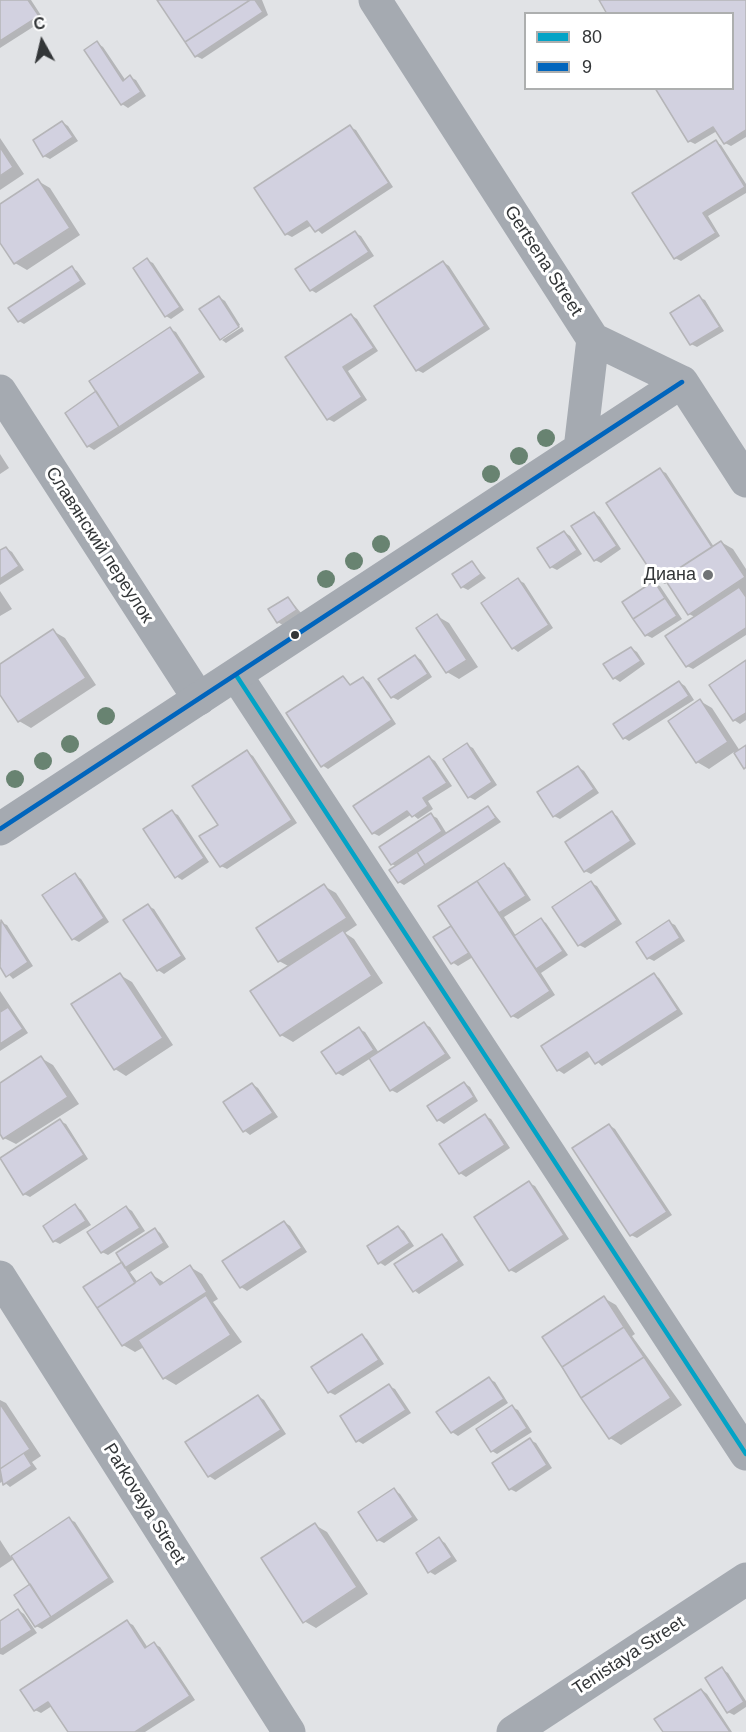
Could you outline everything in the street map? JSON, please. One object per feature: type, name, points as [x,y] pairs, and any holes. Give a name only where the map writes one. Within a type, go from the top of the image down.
[{"type":"street","name":"Gertsena Street","points":[[375,0],[593,339]]},
{"type":"street","points":[[580,449],[593,339],[682,382],[746,481]]},
{"type":"street","points":[[0,829],[682,382]]},
{"type":"street","name":"Славянский переулок","points":[[0,390],[198,699]]},
{"type":"street","points":[[236,675],[746,1454]]},
{"type":"street","name":"Parkovaya Street","points":[[0,1277],[289,1732]]},
{"type":"street","name":"Tenistaya Street","points":[[513,1732],[746,1579]]},
{"type":"building","points":[[0,0],[28,0],[39,16],[0,41]]},
{"type":"building","points":[[157,0],[250,0],[185,42]]},
{"type":"building","points":[[250,0],[255,0],[263,12],[195,57],[185,42]]},
{"type":"building","points":[[599,0],[746,0],[746,130],[724,144],[713,127],[688,142],[656,90],[734,90],[734,12],[606,12]]},
{"type":"building","points":[[97,41],[123,81],[130,75],[141,92],[121,105],[84,50]]},
{"type":"building","points":[[62,121],[73,137],[43,157],[33,140]]},
{"type":"building","points":[[350,125],[389,183],[315,232],[307,221],[285,235],[254,188]]},
{"type":"building","points":[[716,140],[745,187],[703,213],[716,233],[674,259],[632,193]]},
{"type":"building","points":[[0,147],[13,167],[0,176]]},
{"type":"building","points":[[38,179],[70,228],[14,264],[0,243],[0,204]]},
{"type":"building","points":[[355,231],[369,252],[310,291],[295,269]]},
{"type":"building","points":[[147,258],[180,307],[165,317],[133,268]]},
{"type":"building","points":[[443,261],[485,326],[416,371],[374,306]]},
{"type":"building","points":[[72,266],[81,281],[18,322],[8,308]]},
{"type":"building","points":[[699,295],[720,327],[690,345],[670,313]]},
{"type":"building","points":[[219,296],[239,327],[220,340],[199,309]]},
{"type":"building","points":[[351,314],[374,348],[343,367],[362,397],[327,420],[285,357]]},
{"type":"building","points":[[170,327],[200,373],[119,427],[89,381]]},
{"type":"building","points":[[96,391],[119,427],[87,447],[65,413]]},
{"type":"building","points":[[660,468],[712,547],[658,582],[606,503]]},
{"type":"building","points":[[594,512],[617,546],[594,561],[571,526]]},
{"type":"building","points":[[564,531],[577,550],[550,568],[537,548]]},
{"type":"building","points":[[721,541],[745,577],[688,615],[664,578]]},
{"type":"building","points":[[6,547],[19,566],[0,579],[0,550]]},
{"type":"building","points":[[472,561],[481,574],[461,588],[452,574]]},
{"type":"building","points":[[518,578],[549,625],[512,649],[481,603]]},
{"type":"building","points":[[654,581],[665,598],[633,619],[622,602]]},
{"type":"building","points":[[739,587],[746,597],[746,628],[686,667],[665,636]]},
{"type":"building","points":[[288,597],[297,610],[277,623],[268,609]]},
{"type":"building","points":[[665,598],[677,616],[645,636],[633,619]]},
{"type":"building","points":[[437,614],[467,660],[446,673],[416,628]]},
{"type":"building","points":[[53,629],[86,678],[18,722],[0,695],[0,664]]},
{"type":"building","points":[[631,647],[641,661],[613,679],[603,664]]},
{"type":"building","points":[[415,655],[428,674],[391,698],[378,679]]},
{"type":"building","points":[[746,660],[746,713],[733,721],[709,685]]},
{"type":"building","points":[[343,676],[350,685],[363,677],[392,720],[321,767],[286,713]]},
{"type":"building","points":[[679,681],[689,696],[623,739],[613,724]]},
{"type":"building","points":[[700,699],[728,742],[696,763],[668,721]]},
{"type":"building","points":[[467,743],[492,782],[468,798],[443,759]]},
{"type":"building","points":[[746,745],[746,767],[744,769],[734,753]]},
{"type":"building","points":[[247,750],[292,820],[220,867],[199,836],[218,825],[192,786]]},
{"type":"building","points":[[429,756],[447,783],[423,798],[428,806],[412,817],[407,811],[372,834],[353,806]]},
{"type":"building","points":[[578,766],[594,789],[553,817],[537,792]]},
{"type":"building","points":[[488,806],[496,818],[425,865],[417,852]]},
{"type":"building","points":[[172,810],[204,858],[175,878],[143,829]]},
{"type":"building","points":[[612,811],[631,841],[584,872],[565,842]]},
{"type":"building","points":[[431,813],[442,831],[391,865],[379,847]]},
{"type":"building","points":[[417,852],[425,865],[398,883],[389,870]]},
{"type":"building","points":[[504,863],[526,896],[499,913],[477,881]]},
{"type":"building","points":[[75,873],[104,918],[72,940],[42,895]]},
{"type":"building","points":[[477,881],[550,991],[511,1017],[438,906]]},
{"type":"building","points":[[591,881],[617,920],[578,946],[552,907]]},
{"type":"building","points":[[324,884],[347,918],[278,962],[256,928]]},
{"type":"building","points":[[148,904],[182,956],[157,971],[123,920]]},
{"type":"building","points":[[541,918],[563,951],[536,969],[514,936]]},
{"type":"building","points":[[1,920],[28,962],[6,977],[0,967]]},
{"type":"building","points":[[669,920],[680,938],[647,959],[636,942]]},
{"type":"building","points":[[451,926],[469,953],[451,964],[433,937]]},
{"type":"building","points":[[343,930],[372,976],[280,1036],[250,991]]},
{"type":"building","points":[[120,973],[163,1038],[114,1070],[71,1004]]},
{"type":"building","points":[[654,973],[678,1010],[595,1064],[587,1052],[557,1071],[541,1046]]},
{"type":"building","points":[[8,1007],[23,1029],[0,1044],[0,1012]]},
{"type":"building","points":[[424,1022],[446,1054],[390,1091],[369,1058]]},
{"type":"building","points":[[359,1027],[374,1050],[336,1074],[321,1052]]},
{"type":"building","points":[[41,1056],[68,1097],[3,1139],[0,1134],[0,1083]]},
{"type":"building","points":[[464,1082],[474,1097],[437,1121],[427,1106]]},
{"type":"building","points":[[252,1083],[273,1113],[243,1132],[223,1102]]},
{"type":"building","points":[[485,1114],[505,1145],[459,1174],[439,1144]]},
{"type":"building","points":[[60,1119],[84,1155],[23,1195],[0,1158]]},
{"type":"building","points":[[609,1124],[667,1212],[630,1236],[572,1148]]},
{"type":"building","points":[[529,1181],[564,1235],[509,1271],[474,1217]]},
{"type":"building","points":[[75,1204],[86,1221],[53,1242],[43,1226]]},
{"type":"building","points":[[126,1206],[140,1228],[101,1253],[87,1232]]},
{"type":"building","points":[[284,1221],[302,1248],[240,1288],[222,1261]]},
{"type":"building","points":[[398,1226],[410,1243],[378,1264],[367,1246]]},
{"type":"building","points":[[155,1228],[164,1243],[125,1268],[116,1253]]},
{"type":"building","points":[[442,1234],[459,1261],[413,1292],[394,1264]]},
{"type":"building","points":[[122,1262],[135,1283],[97,1308],[83,1287]]},
{"type":"building","points":[[190,1265],[207,1292],[122,1346],[97,1308],[151,1272],[160,1285]]},
{"type":"building","points":[[206,1295],[231,1335],[163,1379],[138,1340]]},
{"type":"building","points":[[604,1296],[624,1327],[562,1367],[542,1337]]},
{"type":"building","points":[[624,1327],[644,1357],[581,1398],[562,1367]]},
{"type":"building","points":[[362,1334],[379,1360],[328,1393],[311,1367]]},
{"type":"building","points":[[644,1357],[671,1398],[609,1439],[581,1398]]},
{"type":"building","points":[[489,1377],[504,1399],[451,1433],[436,1412]]},
{"type":"building","points":[[389,1384],[406,1410],[356,1442],[340,1416]]},
{"type":"building","points":[[258,1395],[281,1430],[208,1477],[185,1442]]},
{"type":"building","points":[[0,1404],[30,1449],[0,1469]]},
{"type":"building","points":[[512,1405],[527,1428],[491,1452],[476,1429]]},
{"type":"building","points":[[530,1438],[547,1465],[509,1490],[492,1463]]},
{"type":"building","points":[[24,1453],[32,1466],[3,1485],[0,1469]]},
{"type":"building","points":[[394,1488],[413,1517],[377,1541],[358,1512]]},
{"type":"building","points":[[69,1517],[109,1578],[51,1617],[11,1556]]},
{"type":"building","points":[[315,1523],[357,1587],[303,1623],[261,1558]]},
{"type":"building","points":[[439,1537],[452,1557],[428,1573],[416,1553]]},
{"type":"building","points":[[30,1584],[51,1617],[35,1627],[14,1595]]},
{"type":"building","points":[[18,1609],[32,1630],[0,1650],[0,1621]]},
{"type":"building","points":[[127,1620],[145,1648],[154,1642],[190,1696],[135,1732],[68,1732],[48,1702],[34,1711],[20,1690]]},
{"type":"building","points":[[722,1667],[744,1702],[727,1713],[705,1678]]},
{"type":"building","points":[[701,1689],[730,1732],[663,1732],[654,1719]]},
{"type":"transit line","name":"9","points":[[0,829],[682,382]]},
{"type":"transit line","name":"80","points":[[236,675],[746,1454]]},
{"type":"place","name":"Диана","points":[[708,575]]}]
